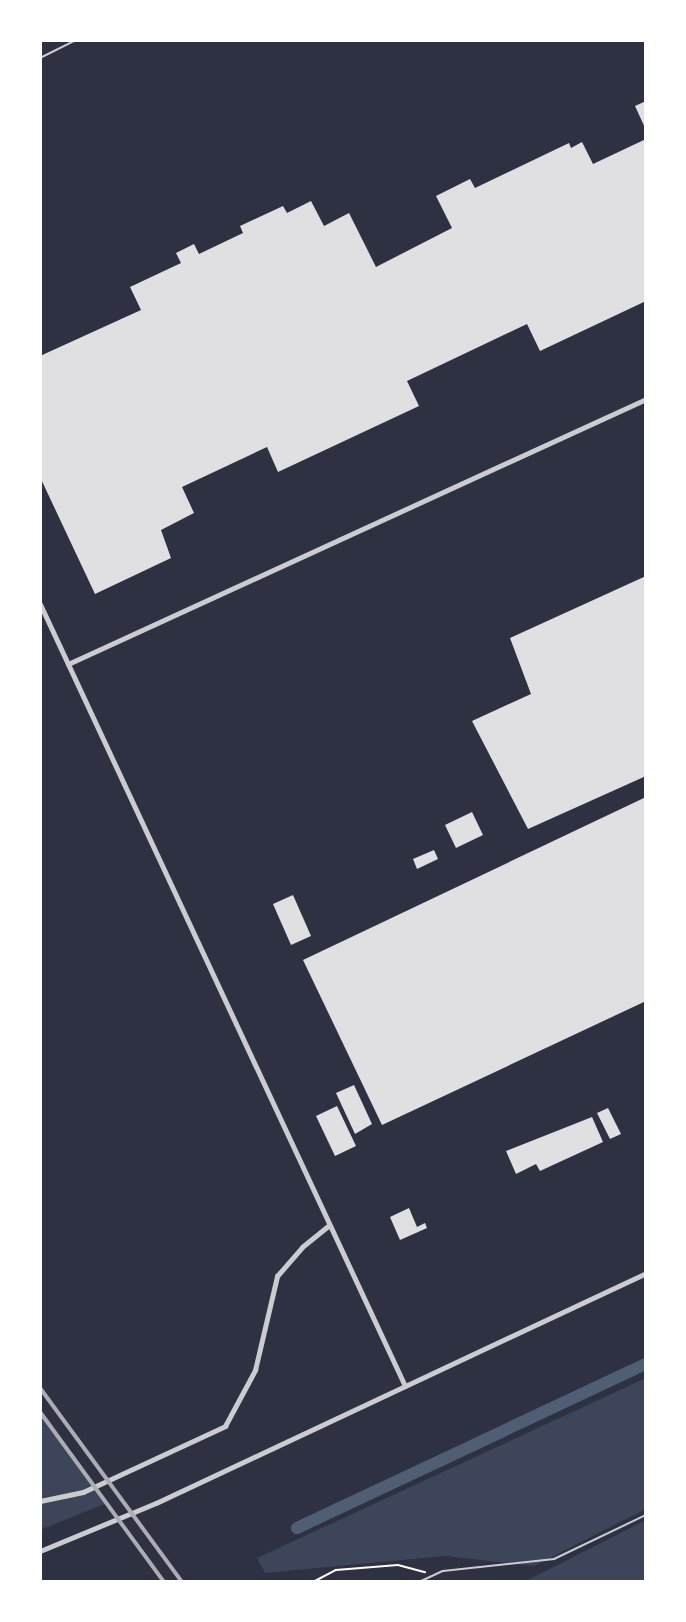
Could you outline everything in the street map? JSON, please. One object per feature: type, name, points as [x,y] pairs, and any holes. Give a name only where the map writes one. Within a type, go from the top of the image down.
[{"type":"street","points":[[68,664],[646,399]]},
{"type":"street","points":[[40,604],[405,1386]]},
{"type":"street","points":[[40,1501],[72,1495],[225,1426],[251,1382],[277,1276],[302,1247],[329,1225]]},
{"type":"street","points":[[40,1551],[236,1466],[646,1273]]},
{"type":"lane","points":[[40,58],[76,40]]},
{"type":"lane","points":[[419,1582],[432,1576],[554,1559],[646,1515]]},
{"type":"path","points":[[313,1582],[336,1570],[398,1565],[432,1576]]},
{"type":"shaded area","points":[[646,1378],[646,1509],[534,1566],[445,1556],[265,1573],[257,1558]]},
{"type":"shaded area","points":[[40,1408],[107,1503],[40,1530]]},
{"type":"shaded area","points":[[646,1520],[646,1582],[526,1582],[526,1581]]},
{"type":"building","points":[[646,101],[646,130],[635,106]]},
{"type":"building","points":[[646,139],[646,301],[540,351],[527,324],[407,381],[419,406],[278,472],[267,447],[182,487],[194,513],[161,530],[171,558],[95,594],[40,477],[40,356],[141,310],[130,287],[181,263],[176,253],[194,244],[199,254],[243,233],[240,226],[283,206],[287,213],[311,201],[324,226],[349,213],[376,267],[452,228],[436,196],[470,179],[475,188],[569,143],[571,148],[582,142],[593,164]]},
{"type":"building","points":[[646,576],[646,776],[528,829],[472,721],[531,694],[510,638]]},
{"type":"building","points":[[646,797],[646,1001],[382,1125],[303,960]]},
{"type":"building","points":[[472,812],[483,835],[456,848],[445,825]]},
{"type":"building","points":[[434,850],[438,859],[417,869],[413,859]]},
{"type":"building","points":[[293,895],[311,936],[291,945],[273,904]]},
{"type":"building","points":[[354,1085],[372,1124],[355,1134],[336,1093]]},
{"type":"building","points":[[337,1106],[356,1146],[335,1156],[316,1116]]},
{"type":"building","points":[[608,1108],[621,1134],[610,1139],[597,1113]]},
{"type":"building","points":[[592,1117],[603,1142],[540,1171],[536,1164],[516,1174],[506,1151]]},
{"type":"building","points":[[409,1208],[417,1227],[425,1223],[427,1228],[400,1240],[390,1217]]},
{"type":"waterway","points":[[297,1528],[646,1364]]},
{"type":"railway","points":[[40,1388],[182,1582]]},
{"type":"railway","points":[[40,1412],[164,1582]]}]
